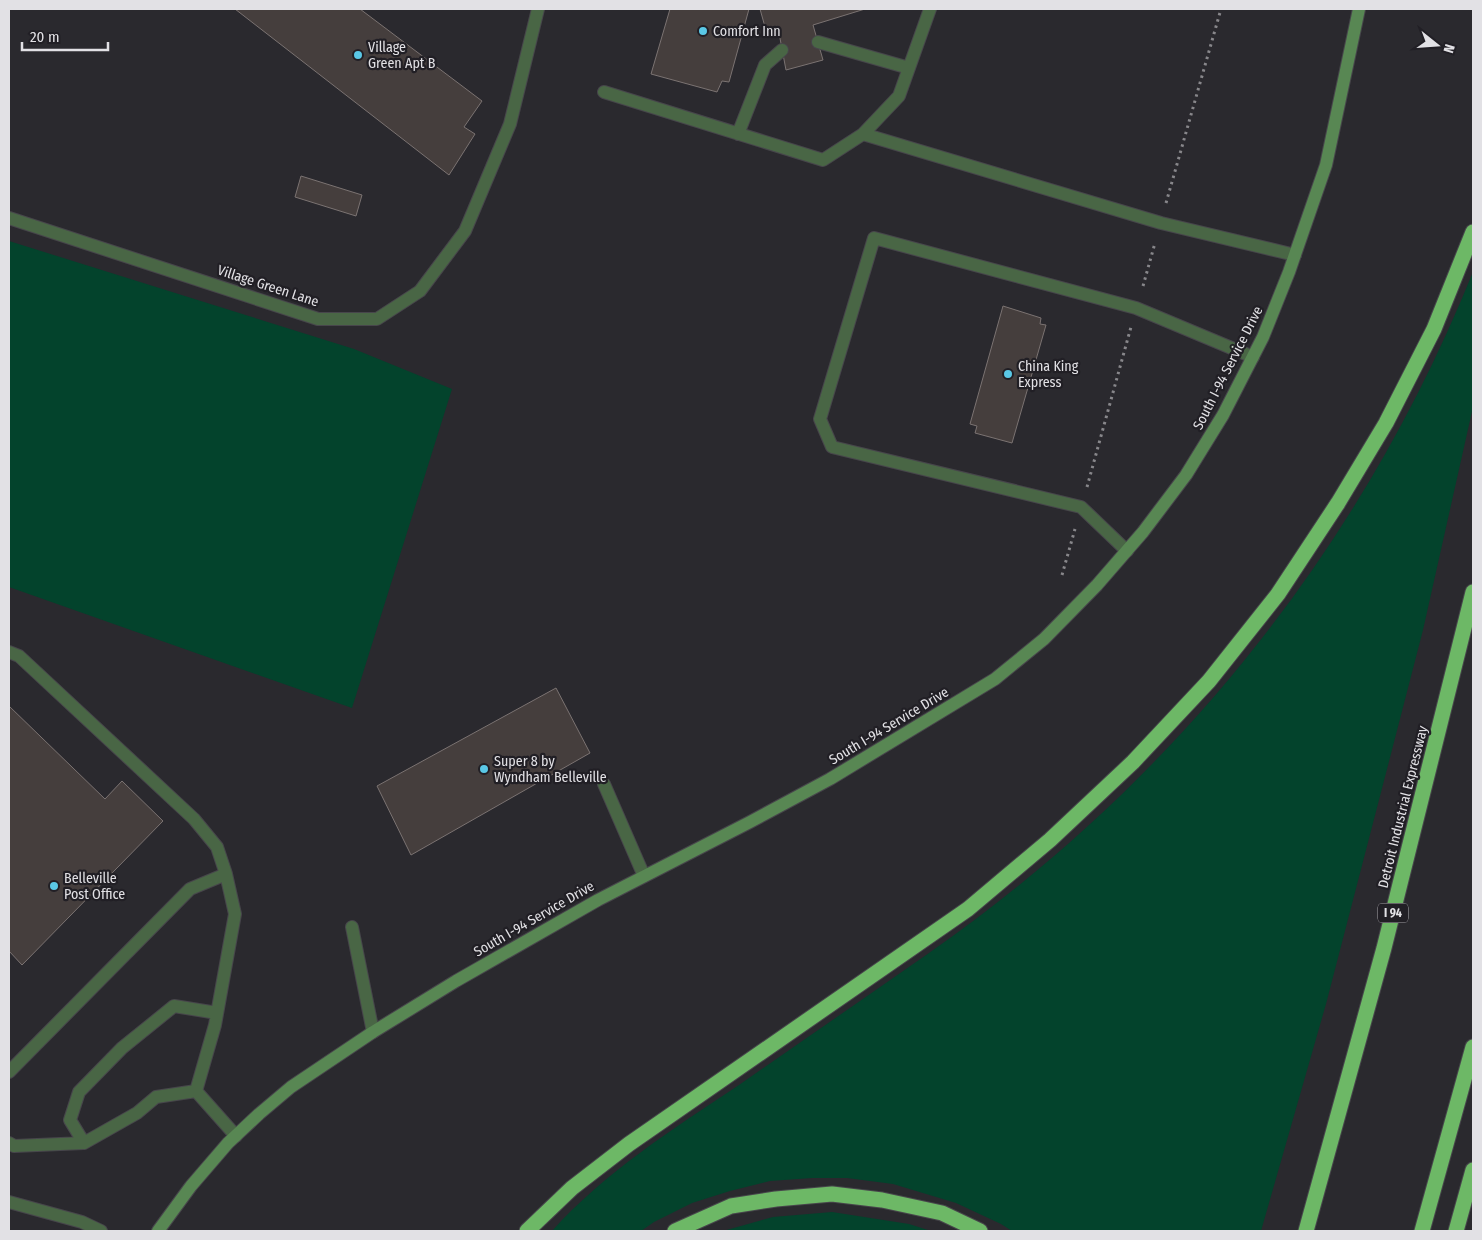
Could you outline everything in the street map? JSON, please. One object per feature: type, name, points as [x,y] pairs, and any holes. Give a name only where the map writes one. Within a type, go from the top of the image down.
[{"type":"highway","points":[[527,1231],[572,1188],[629,1144],[968,909],[1050,840],[1133,762],[1209,681],[1278,594],[1338,503],[1386,423],[1429,337],[1473,232]]},
{"type":"highway","name":"Detroit Industrial Expressway","points":[[1306,1231],[1384,948],[1473,592]]},
{"type":"highway","points":[[1422,1231],[1473,1047]]},
{"type":"highway","points":[[1456,1231],[1473,1170]]},
{"type":"highway","points":[[675,1231],[731,1206],[776,1199],[832,1194],[882,1200],[942,1213],[980,1231]]},
{"type":"street","name":"Village Green Lane","points":[[9,218],[318,319],[377,319],[420,291],[465,231],[510,124],[538,9]]},
{"type":"street","points":[[604,92],[823,160],[862,134],[898,96],[930,9]]},
{"type":"street","name":"South I-94 Service Drive","points":[[158,1231],[191,1186],[236,1136],[291,1087],[373,1032],[472,971],[598,900],[830,779],[995,679],[1044,639],[1127,551],[1186,475],[1223,416],[1253,357],[1263,337],[1295,255],[1326,165],[1360,9]]},
{"type":"street","points":[[818,42],[909,68]]},
{"type":"street","points":[[738,134],[764,65],[782,50]]},
{"type":"street","points":[[862,134],[1161,222],[1295,255]]},
{"type":"street","points":[[1127,551],[1081,507],[832,447],[820,419],[874,238],[1136,308],[1253,357]]},
{"type":"street","points":[[9,652],[19,656],[194,819],[217,847],[226,874],[235,914],[217,1013],[196,1091]]},
{"type":"street","points":[[604,784],[644,876]]},
{"type":"street","points":[[9,1072],[190,889],[226,874]]},
{"type":"street","points":[[352,927],[373,1032]]},
{"type":"street","points":[[84,1143],[70,1120],[79,1092],[122,1048],[174,1006],[217,1013]]},
{"type":"street","points":[[196,1091],[236,1136]]},
{"type":"street","points":[[9,1143],[14,1146],[84,1143],[137,1113],[156,1097],[196,1091]]},
{"type":"street","points":[[9,1202],[82,1222],[101,1231]]},
{"type":"path","points":[[1167,199],[1221,9]]},
{"type":"path","points":[[1143,286],[1156,239]]},
{"type":"path","points":[[1062,575],[1132,324]]},
{"type":"green space","points":[[9,241],[354,349],[452,389],[352,708],[9,587]]},
{"type":"green space","points":[[1473,272],[1473,407],[1423,630],[1326,1004],[1261,1231],[1012,1231],[956,1203],[893,1184],[847,1178],[812,1178],[770,1181],[730,1191],[692,1203],[654,1222],[641,1231],[552,1231],[594,1189],[641,1152],[929,953],[1018,886],[1102,813],[1179,735],[1251,652],[1316,564],[1375,471],[1428,374]]},
{"type":"green space","points":[[832,1212],[909,1224],[931,1231],[723,1231],[773,1217]]},
{"type":"building","name":"Village Green Apt B","points":[[235,9],[360,9],[482,101],[464,127],[475,134],[449,175]]},
{"type":"building","name":"Comfort Inn","points":[[670,9],[749,9],[729,82],[722,81],[717,92],[651,74]]},
{"type":"building","name":"Comfort Inn","points":[[760,9],[865,9],[813,25],[823,60],[786,70],[779,33],[767,34]]},
{"type":"building","points":[[301,176],[362,195],[356,216],[295,197]]},
{"type":"building","name":"China King Express","points":[[1003,306],[1041,318],[1040,324],[1046,325],[1012,443],[975,433],[977,426],[970,424]]},
{"type":"building","name":"Super 8 by Wyndham Belleville","points":[[556,688],[590,753],[411,855],[377,786]]},
{"type":"building","name":"Belleville Post Office","points":[[9,706],[105,799],[122,781],[163,821],[22,965],[9,951]]},
{"type":"place","name":"Comfort Inn","points":[[703,31]]},
{"type":"place","name":"Village Green Apt B","points":[[358,55]]},
{"type":"place","name":"China King Express","points":[[1008,374]]},
{"type":"place","name":"Super 8 by Wyndham Belleville","points":[[484,769]]},
{"type":"place","name":"Belleville Post Office","points":[[54,886]]}]
